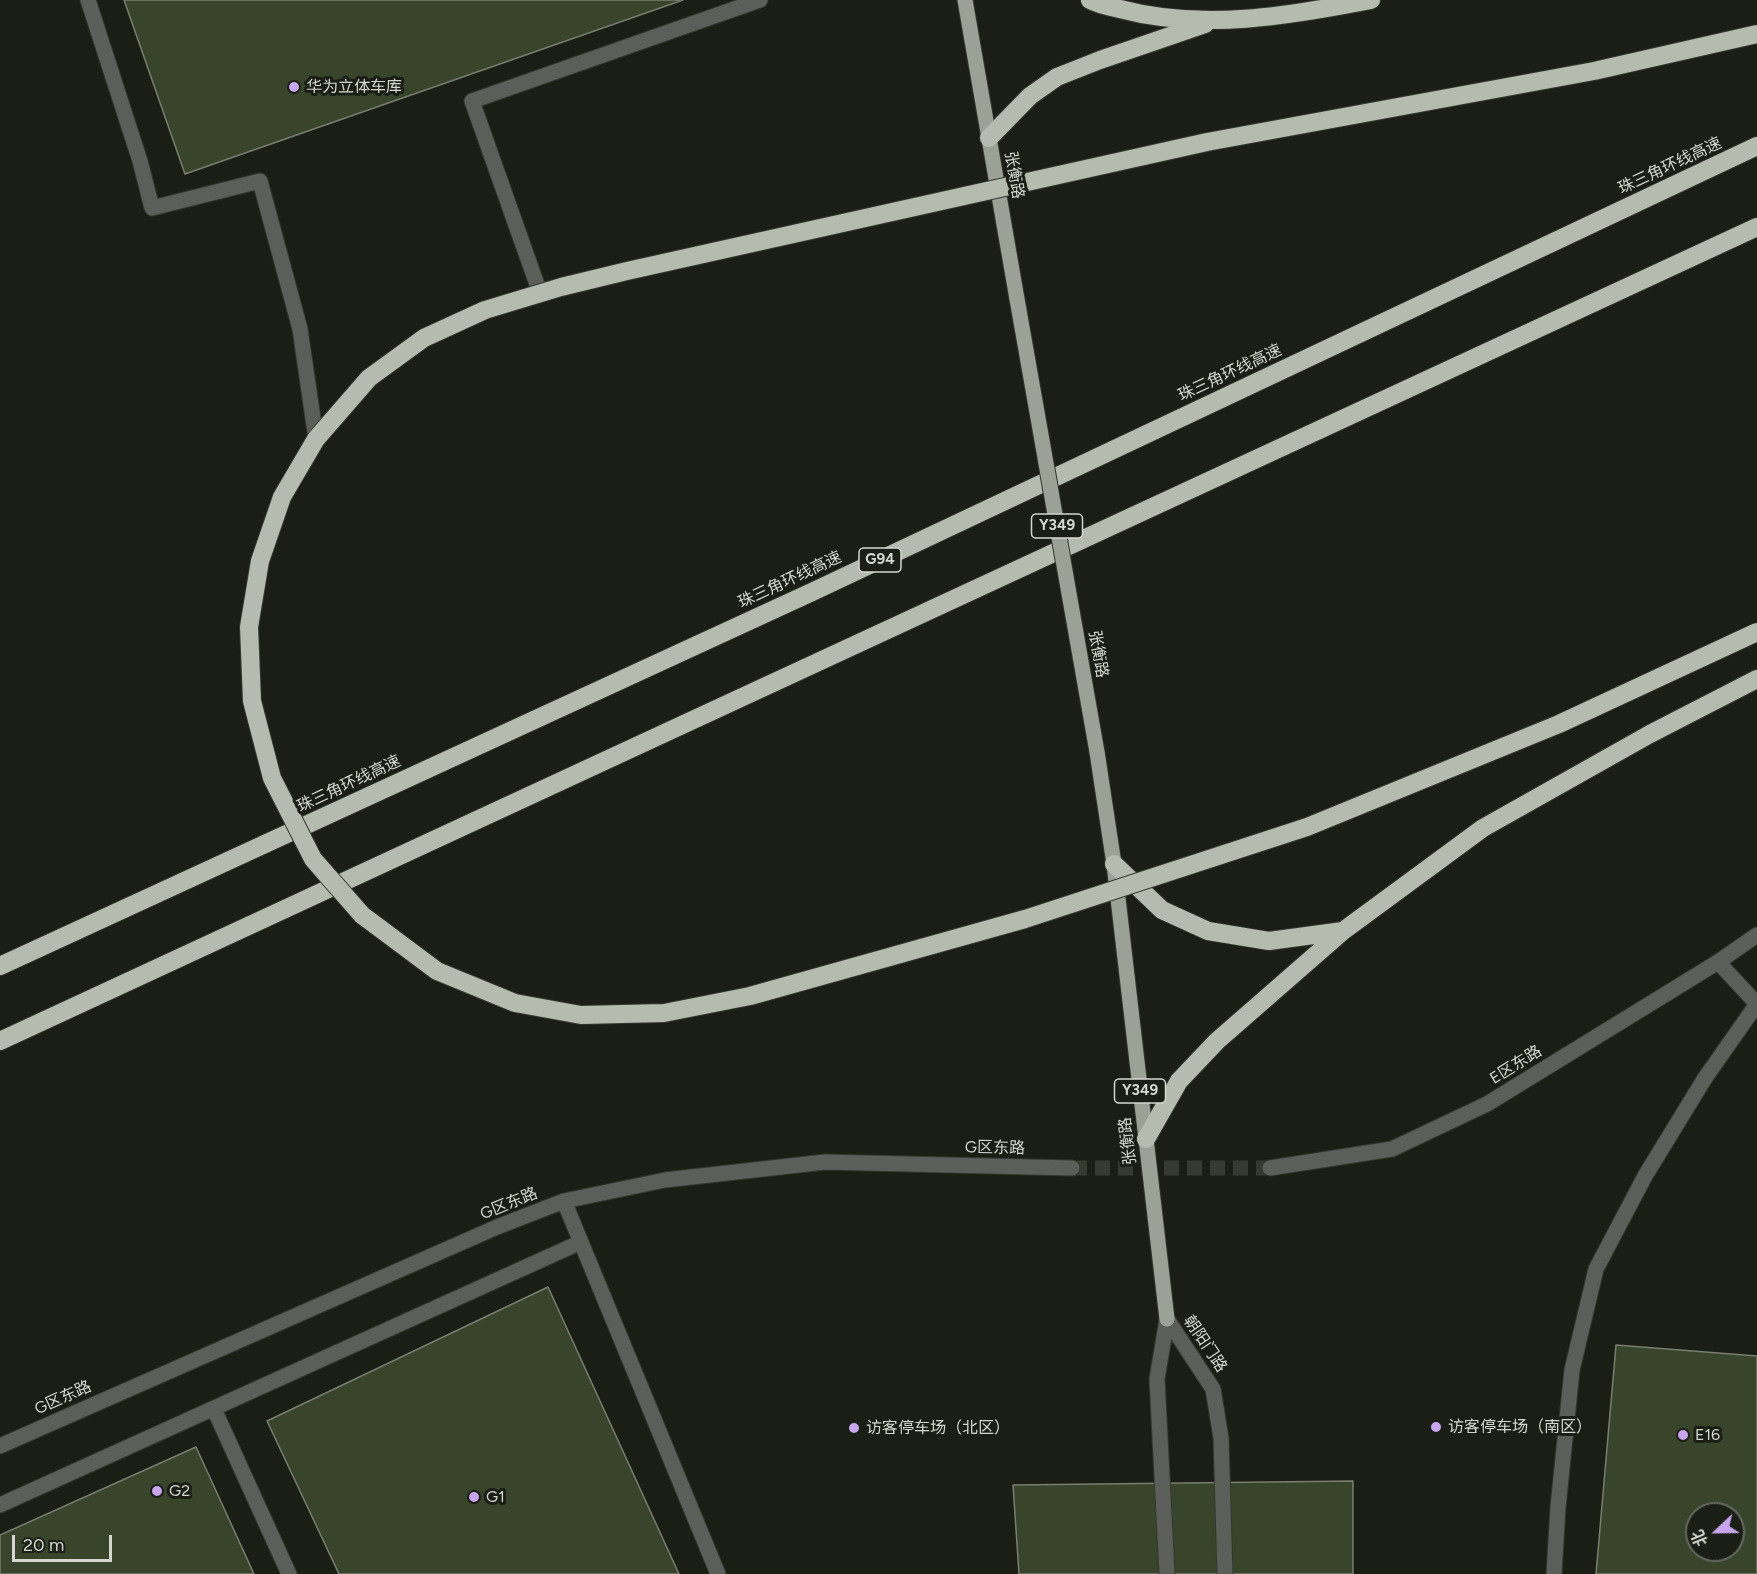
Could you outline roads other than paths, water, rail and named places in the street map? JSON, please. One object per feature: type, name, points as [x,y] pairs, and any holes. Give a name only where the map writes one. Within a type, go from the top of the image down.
[{"type":"highway","points":[[1090,0],[1148,17],[1212,21],[1307,13],[1371,0]]},
{"type":"highway","points":[[989,138],[1030,96],[1058,77],[1212,21]]},
{"type":"highway","points":[[1757,34],[1594,71],[1207,142],[627,271],[540,293],[485,310],[424,338],[369,378],[316,438],[282,496],[260,561],[249,627],[252,701],[272,778],[313,859],[362,915],[437,971],[515,1003],[581,1015],[664,1013],[750,996],[1025,919],[1306,827],[1559,724],[1757,632]]},
{"type":"highway","name":"珠三角环线高速","points":[[0,966],[812,592],[1757,146]]},
{"type":"highway","points":[[0,1041],[1757,227]]},
{"type":"highway","points":[[1146,1138],[1179,1081],[1209,1049],[1343,932],[1482,828],[1650,734],[1757,679]]},
{"type":"highway","points":[[1114,864],[1162,910],[1208,931],[1269,941],[1343,932]]},
{"type":"main road","name":"张衡路","points":[[965,0],[1097,752],[1114,864],[1167,1319]]},
{"type":"street","points":[[88,0],[140,162],[152,208],[260,181],[300,329],[316,438]]},
{"type":"street","points":[[540,293],[472,102],[760,0]]},
{"type":"street","name":"E区东路","points":[[1269,1168],[1392,1149],[1487,1104],[1718,962],[1757,935]]},
{"type":"street","points":[[1554,1574],[1558,1507],[1572,1370],[1596,1269],[1645,1176],[1706,1078],[1757,1004],[1718,962]]},
{"type":"street","name":"G区东路","points":[[0,1446],[497,1227],[564,1201],[665,1180],[825,1162],[1072,1168]]},
{"type":"street","points":[[564,1201],[718,1574]]},
{"type":"street","points":[[0,1505],[581,1242]]},
{"type":"street","name":"朝阳门路","points":[[1167,1319],[1157,1380],[1167,1574]]},
{"type":"street","name":"朝阳门路","points":[[1167,1319],[1214,1389],[1221,1438],[1225,1574]]},
{"type":"street","points":[[214,1409],[289,1574]]},
{"type":"tunnel","points":[[1072,1168],[1270,1168]]},
{"type":"place","name":"华为立体车库","points":[[294,87]]},
{"type":"place","name":"访客停车场（南区）","points":[[1436,1427]]},
{"type":"place","name":"访客停车场（北区）","points":[[854,1428]]},
{"type":"place","name":"E16","points":[[1683,1435]]},
{"type":"place","name":"G2","points":[[157,1491]]},
{"type":"place","name":"G1","points":[[474,1497]]}]
